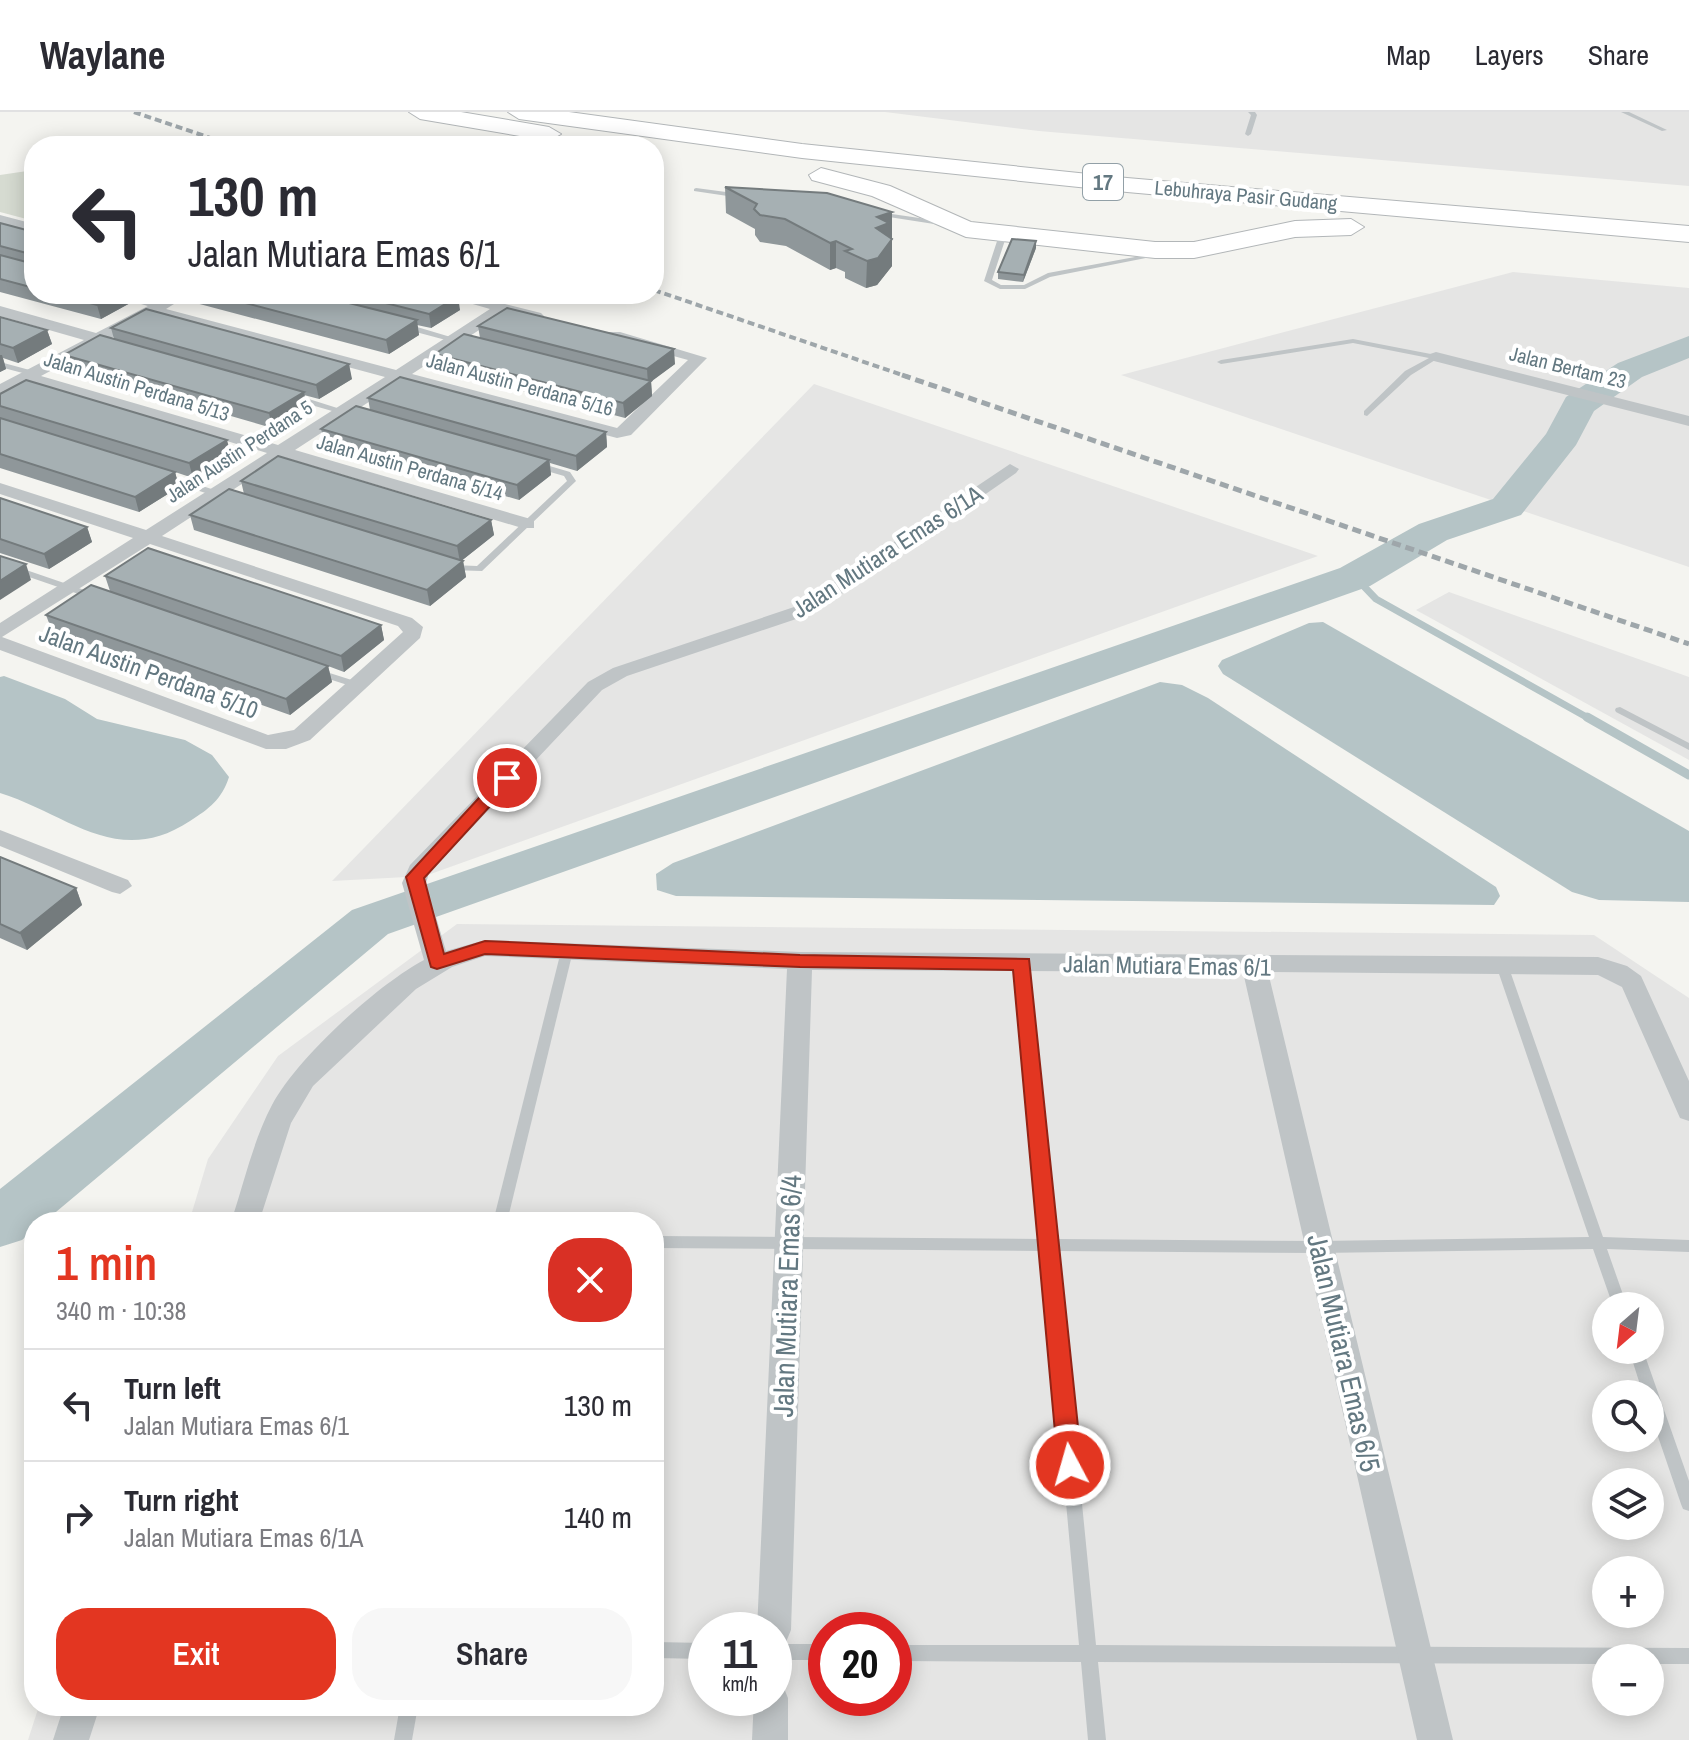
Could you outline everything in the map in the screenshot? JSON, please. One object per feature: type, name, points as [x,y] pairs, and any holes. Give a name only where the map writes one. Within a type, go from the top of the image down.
[{"type":"highway","points":[[420,112],[566,136]]},
{"type":"highway","name":"Lebuhraya Pasir Gudang","points":[[519,112],[663,134],[895,161],[1689,234]]},
{"type":"highway","name":"Lebuhraya Pasir Gudang","points":[[664,151],[769,165],[1689,249]]},
{"type":"highway","points":[[769,165],[881,191],[954,225],[1003,234],[1181,251],[1320,227],[1541,237]]},
{"type":"street","points":[[4,224],[24,227]]},
{"type":"street","points":[[0,391],[100,342],[163,304]]},
{"type":"street","points":[[487,304],[546,319]]},
{"type":"street","name":"Jalan Austin Perdana 5/16","points":[[155,308],[606,432],[625,431],[657,392],[699,358],[590,329]]},
{"type":"street","name":"Jalan Austin Perdana 5","points":[[0,632],[146,538],[224,496],[279,452],[349,413],[398,375],[461,341],[503,308]]},
{"type":"street","points":[[0,311],[100,342]]},
{"type":"street","name":"Jalan Bertam 23","points":[[1436,357],[1689,421]]},
{"type":"street","name":"Jalan Austin Perdana 5/13","points":[[31,375],[279,452]]},
{"type":"street","name":"Jalan Austin Perdana 5/14","points":[[279,452],[528,524]]},
{"type":"street","name":"Jalan Mutiara Emas 6/1A","points":[[437,962],[414,883],[418,870],[603,679],[807,609],[1010,469]]},
{"type":"street","points":[[0,488],[146,538]]},
{"type":"street","name":"Jalan Austin Perdana 5/10","points":[[0,643],[266,742],[286,742],[302,735],[413,634],[413,627],[146,538]]},
{"type":"street","points":[[0,837],[120,886]]},
{"type":"street","name":"Jalan Mutiara Emas 6/1","points":[[248,1212],[283,1111],[312,1071],[383,1002],[437,962],[485,948],[800,961],[1503,968],[1598,966],[1632,982],[1689,1111]]},
{"type":"street","name":"Jalan Mutiara Emas 6/4","points":[[775,1612],[800,961]]},
{"type":"street","name":"Jalan Mutiara Emas 6/5","points":[[1254,966],[1435,1740]]},
{"type":"street","points":[[71,1740],[79,1716]]},
{"type":"street","points":[[770,1740],[771,1716]]},
{"type":"lane","points":[[1248,134],[1254,115],[1251,112]]},
{"type":"lane","points":[[1624,112],[1664,130]]},
{"type":"lane","points":[[696,190],[753,197]]},
{"type":"lane","points":[[870,213],[954,225]]},
{"type":"lane","points":[[1003,234],[988,281],[1010,288],[1025,287],[1048,275],[1181,251]]},
{"type":"lane","points":[[142,304],[155,308]]},
{"type":"lane","points":[[396,324],[461,341]]},
{"type":"lane","points":[[1221,362],[1353,341],[1436,357]]},
{"type":"lane","points":[[1367,413],[1408,373],[1436,357]]},
{"type":"lane","points":[[0,364],[31,375]]},
{"type":"lane","points":[[283,395],[349,413]]},
{"type":"lane","points":[[445,566],[460,571],[479,569],[528,524],[572,477],[522,461]]},
{"type":"lane","points":[[144,471],[224,496]]},
{"type":"lane","points":[[0,564],[115,603]]},
{"type":"lane","points":[[296,664],[357,685]]},
{"type":"lane","points":[[1620,710],[1689,747]]},
{"type":"lane","points":[[502,1212],[567,951]]},
{"type":"lane","points":[[1022,963],[1097,1740]]},
{"type":"lane","points":[[1503,968],[1615,1292]]},
{"type":"lane","points":[[664,1242],[1319,1247],[1599,1243],[1689,1246]]},
{"type":"lane","points":[[1641,1364],[1689,1504]]},
{"type":"lane","points":[[664,1650],[688,1651]]},
{"type":"lane","points":[[912,1653],[1689,1656]]},
{"type":"lane","points":[[403,1740],[407,1716]]},
{"type":"shaded area","points":[[885,112],[1689,112],[1689,186],[1039,131]]},
{"type":"shaded area","points":[[24,171],[24,218],[0,212],[0,175]]},
{"type":"shaded area","points":[[1513,272],[1689,288],[1689,567],[1121,375]]},
{"type":"shaded area","points":[[814,384],[1318,556],[425,876],[332,881]]},
{"type":"shaded area","points":[[1449,592],[1689,677],[1689,760],[1416,610]]},
{"type":"shaded area","points":[[1323,622],[1689,831],[1689,902],[1599,900],[1572,892],[1223,674],[1218,666],[1222,660],[1309,623]]},
{"type":"shaded area","points":[[0,677],[65,699],[97,719],[185,740],[212,755],[229,777],[223,791],[214,803],[190,821],[164,834],[139,840],[116,839],[93,833],[0,793]]},
{"type":"shaded area","points":[[1160,682],[1182,685],[1208,698],[1496,887],[1500,896],[1494,905],[676,896],[657,890],[656,874],[673,863]]},
{"type":"shaded area","points":[[457,924],[1594,935],[1689,998],[1689,1740],[28,1740],[36,1716],[664,1716],[664,1212],[192,1212],[208,1159],[278,1056]]},
{"type":"building","points":[[725,187],[827,193],[892,212],[877,217],[889,223],[876,228],[892,239],[878,258],[867,261],[845,251],[852,249],[836,241],[830,243],[785,219],[760,215],[754,209],[757,204]]},
{"type":"building","points":[[0,223],[24,229],[24,252],[0,246]]},
{"type":"building","points":[[1012,239],[1036,241],[1024,275],[998,272]]},
{"type":"building","points":[[0,255],[24,261],[24,285],[0,279]]},
{"type":"building","points":[[249,304],[353,304],[417,320],[386,340]]},
{"type":"building","points":[[390,304],[445,304],[429,314]]},
{"type":"building","points":[[507,308],[674,349],[647,369],[478,326]]},
{"type":"building","points":[[146,309],[349,364],[316,385],[111,328]]},
{"type":"building","points":[[0,317],[47,330],[13,348],[0,344]]},
{"type":"building","points":[[464,334],[651,381],[623,403],[435,354]]},
{"type":"building","points":[[100,335],[304,392],[269,413],[64,355]]},
{"type":"building","points":[[400,377],[606,432],[576,456],[368,398]]},
{"type":"building","points":[[26,380],[227,440],[189,463],[0,406],[0,394]]},
{"type":"building","points":[[356,406],[549,460],[517,485],[321,429]]},
{"type":"building","points":[[0,418],[175,472],[135,497],[0,454]]},
{"type":"building","points":[[278,456],[491,520],[457,546],[241,481]]},
{"type":"building","points":[[229,489],[463,561],[427,590],[190,515]]},
{"type":"building","points":[[0,498],[87,527],[44,554],[0,539]]},
{"type":"building","points":[[148,548],[381,625],[341,656],[105,576]]},
{"type":"building","points":[[0,556],[26,564],[0,581]]},
{"type":"building","points":[[91,585],[328,666],[286,699],[46,615]]},
{"type":"building","points":[[0,857],[76,888],[20,933],[0,924]]},
{"type":"waterway","points":[[0,1223],[370,922],[1355,577],[1433,532],[1507,507],[1563,437],[1579,405],[1630,370],[1689,346]]},
{"type":"waterway","points":[[1355,577],[1376,599],[1590,719]]},
{"type":"waterway","points":[[1587,717],[1689,775]]},
{"type":"railway","points":[[134,112],[205,136]]},
{"type":"railway","points":[[664,293],[908,377]]},
{"type":"railway","points":[[902,375],[1689,644]]},
{"type":"route","points":[[507,778],[418,870],[415,877],[414,883],[437,962],[467,951],[516,948],[800,961],[1022,963],[1070,1465]]}]
